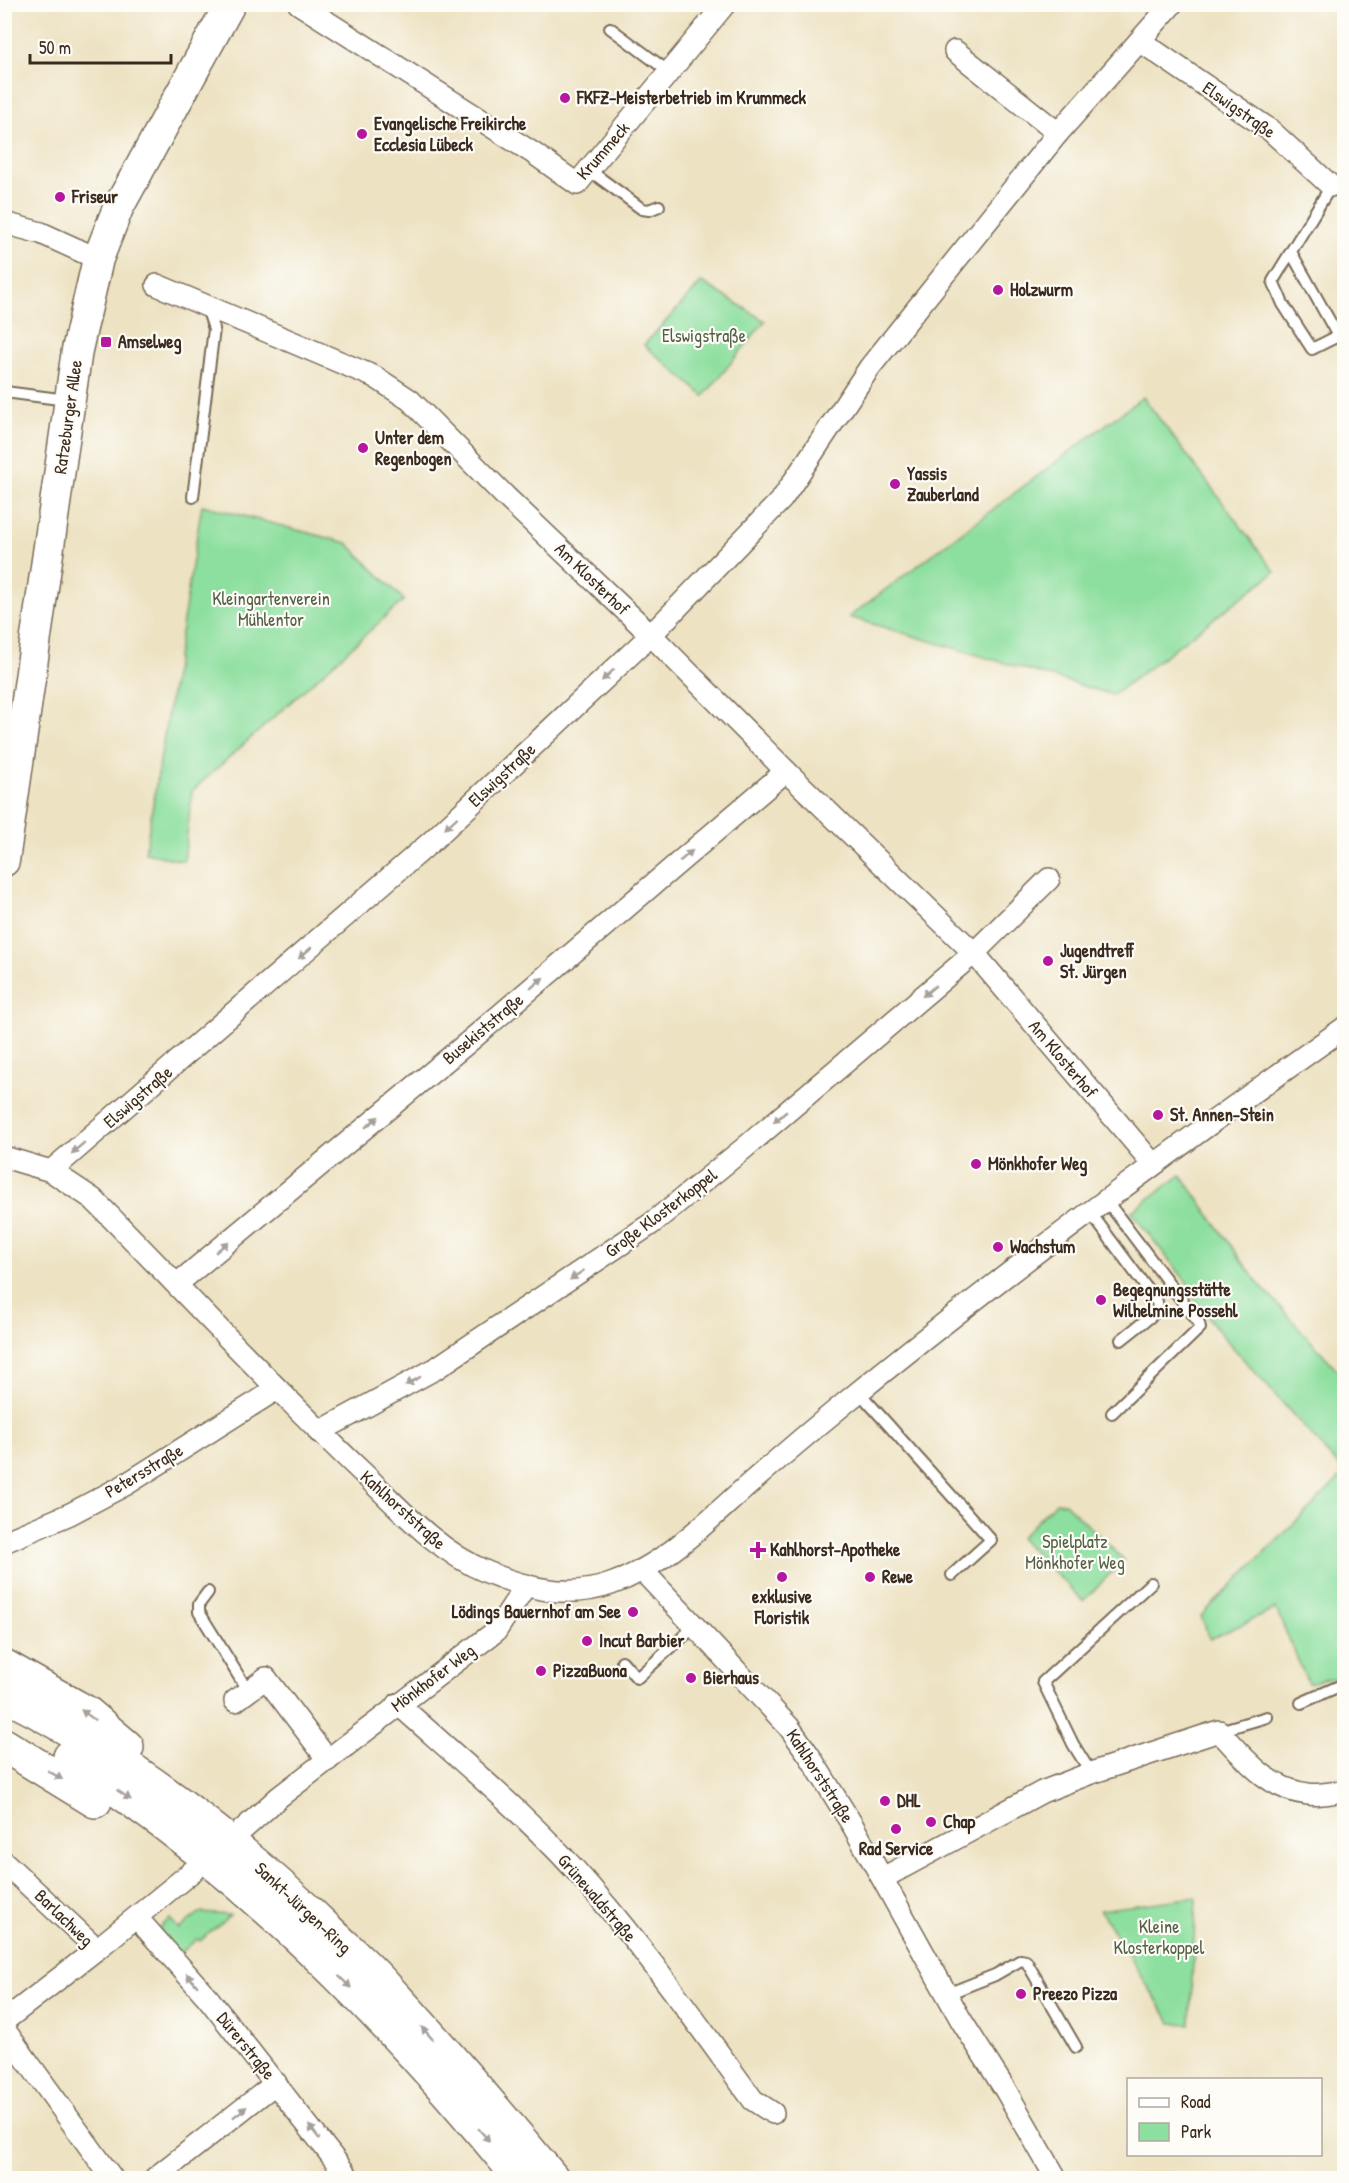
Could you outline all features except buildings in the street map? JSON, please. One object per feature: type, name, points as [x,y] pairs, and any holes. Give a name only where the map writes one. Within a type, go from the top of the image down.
[{"type":"main road","name":"Ratzeburger Allee","points":[[4,861],[15,722],[77,350],[98,259],[118,208],[230,4]]},
{"type":"main road","points":[[4,1666],[87,1713],[182,1792],[197,1825],[243,1886]]},
{"type":"main road","name":"Sankt-Jürgen-Ring","points":[[4,1694],[90,1743],[316,1919],[384,1984],[552,2178]]},
{"type":"main road","name":"Sankt-Jürgen-Ring","points":[[4,1717],[78,1762],[197,1825],[243,1886],[367,2004],[520,2178]]},
{"type":"main road","points":[[4,1745],[65,1781],[194,1870],[275,1934],[303,1942]]},
{"type":"street","name":"Krummeck","points":[[298,4],[523,147],[577,184],[725,4]]},
{"type":"street","name":"Elswigstraße","points":[[51,1171],[432,841],[651,635],[782,499],[870,367],[1058,133],[1172,4]]},
{"type":"street","name":"Elswigstraße","points":[[1140,41],[1270,130],[1331,186]]},
{"type":"street","points":[[955,51],[1058,133]]},
{"type":"street","points":[[4,223],[41,233],[98,259]]},
{"type":"street","name":"Am Klosterhof","points":[[157,285],[375,377],[410,400],[505,496],[651,635],[786,771],[974,953],[1153,1164]]},
{"type":"street","name":"Busekiststraße","points":[[177,1284],[472,1039],[786,771]]},
{"type":"street","points":[[974,953],[1049,879]]},
{"type":"street","name":"Große Klosterkoppel","points":[[320,1432],[435,1370],[644,1230],[974,953]]},
{"type":"street","points":[[642,1570],[678,1546],[858,1392],[1098,1206],[1344,1028]]},
{"type":"street","name":"Kahlhorststraße","points":[[4,1157],[51,1171],[93,1199],[320,1432],[448,1552],[485,1571],[553,1592],[582,1592],[613,1584],[642,1570],[789,1727],[809,1755],[883,1878],[908,1927],[1056,2178]]},
{"type":"street","name":"Petersstraße","points":[[4,1542],[70,1514],[125,1485],[277,1389]]},
{"type":"street","name":"Mönkhofer Weg","points":[[197,1825],[279,1797],[496,1631],[526,1585]]},
{"type":"street","points":[[241,1696],[266,1678],[328,1760]]},
{"type":"street","name":"Grünewaldstraße","points":[[398,1704],[501,1796],[592,1888],[656,1968],[753,2100],[773,2113]]},
{"type":"street","points":[[883,1878],[1042,1792],[1091,1773],[1220,1731],[1273,1783],[1308,1794],[1344,1791]]},
{"type":"street","name":"Barlachweg","points":[[4,1862],[97,1949]]},
{"type":"street","points":[[4,2021],[137,1918],[194,1870]]},
{"type":"street","name":"Dürerstraße","points":[[137,1918],[208,1998],[349,2178]]},
{"type":"street","points":[[4,2029],[112,2178]]},
{"type":"street","points":[[155,2178],[276,2084]]},
{"type":"lane","points":[[610,28],[669,72]]},
{"type":"lane","points":[[589,170],[642,209],[649,210],[659,206]]},
{"type":"lane","points":[[1291,252],[1338,336],[1312,350],[1283,304],[1273,280],[1331,186]]},
{"type":"lane","points":[[193,497],[214,328],[206,306]]},
{"type":"lane","points":[[5,392],[70,400]]},
{"type":"lane","points":[[1098,1206],[1157,1302],[1158,1308],[1155,1313],[1121,1340]]},
{"type":"lane","points":[[1098,1206],[1199,1323],[1200,1328],[1112,1413]]},
{"type":"lane","points":[[858,1392],[991,1540],[952,1575]]},
{"type":"lane","points":[[1091,1773],[1073,1744],[1043,1682],[1151,1583]]},
{"type":"lane","points":[[208,1592],[199,1604],[199,1612],[241,1696]]},
{"type":"lane","points":[[622,1661],[637,1678],[696,1626]]},
{"type":"lane","points":[[1301,1703],[1344,1684]]},
{"type":"lane","points":[[1220,1731],[1267,1717]]},
{"type":"lane","points":[[947,1994],[995,1975],[1021,1960],[1026,1961],[1076,2047]]},
{"type":"green space","name":"Elswigstraße","points":[[702,282],[765,321],[704,396],[644,345]]},
{"type":"green space","points":[[1143,397],[1275,572],[1113,695],[849,617]]},
{"type":"green space","name":"Kleingartenverein Mühlentor","points":[[202,505],[347,543],[404,600],[192,791],[184,861],[145,853]]},
{"type":"green space","points":[[1181,1175],[1257,1282],[1344,1377],[1344,1472],[1222,1335],[1195,1300],[1193,1290],[1131,1212]]},
{"type":"green space","points":[[1344,1474],[1344,1676],[1308,1683],[1276,1609],[1210,1639],[1201,1616]]},
{"type":"green space","name":"Spielplatz Mönkhofer Weg","points":[[1056,1502],[1065,1503],[1124,1560],[1083,1601],[1020,1538]]},
{"type":"green space","name":"Kleine Klosterkoppel","points":[[1196,1897],[1190,2024],[1171,2023],[1100,1910]]},
{"type":"green space","points":[[199,1913],[230,1915],[200,1941],[197,1939],[177,1956],[162,1938],[160,1927],[170,1919],[179,1929]]},
{"type":"place","name":"FKFZ-Meisterbetrieb im Krummeck","points":[[565,98]]},
{"type":"place","name":"Evangelische Freikirche Ecclesia Lübeck","points":[[362,134]]},
{"type":"place","name":"Friseur","points":[[60,197]]},
{"type":"place","name":"Holzwurm","points":[[998,290]]},
{"type":"place","name":"Amselweg","points":[[106,342]]},
{"type":"place","name":"Unter dem Regenbogen","points":[[363,448]]},
{"type":"place","name":"Yassis Zauberland","points":[[895,484]]},
{"type":"place","name":"Jugendtreff St. Jürgen","points":[[1048,961]]},
{"type":"place","name":"St. Annen-Stein","points":[[1158,1115]]},
{"type":"place","name":"Mönkhofer Weg","points":[[976,1164]]},
{"type":"place","name":"Wachstum","points":[[998,1247]]},
{"type":"place","name":"Begegnungsstätte Wilhelmine Possehl","points":[[1101,1300]]},
{"type":"place","name":"Kahlhorst-Apotheke","points":[[758,1550]]},
{"type":"place","name":"exklusive Floristik","points":[[782,1577]]},
{"type":"place","name":"Rewe","points":[[870,1577]]},
{"type":"place","name":"Lödings Bauernhof am See","points":[[633,1612]]},
{"type":"place","name":"Incut Barbier","points":[[587,1641]]},
{"type":"place","name":"PizzaBuona","points":[[541,1671]]},
{"type":"place","name":"Bierhaus","points":[[691,1678]]},
{"type":"place","name":"DHL","points":[[885,1801]]},
{"type":"place","name":"Chap","points":[[931,1822]]},
{"type":"place","name":"Rad Service","points":[[896,1829]]},
{"type":"place","name":"Preezo Pizza","points":[[1021,1994]]}]
